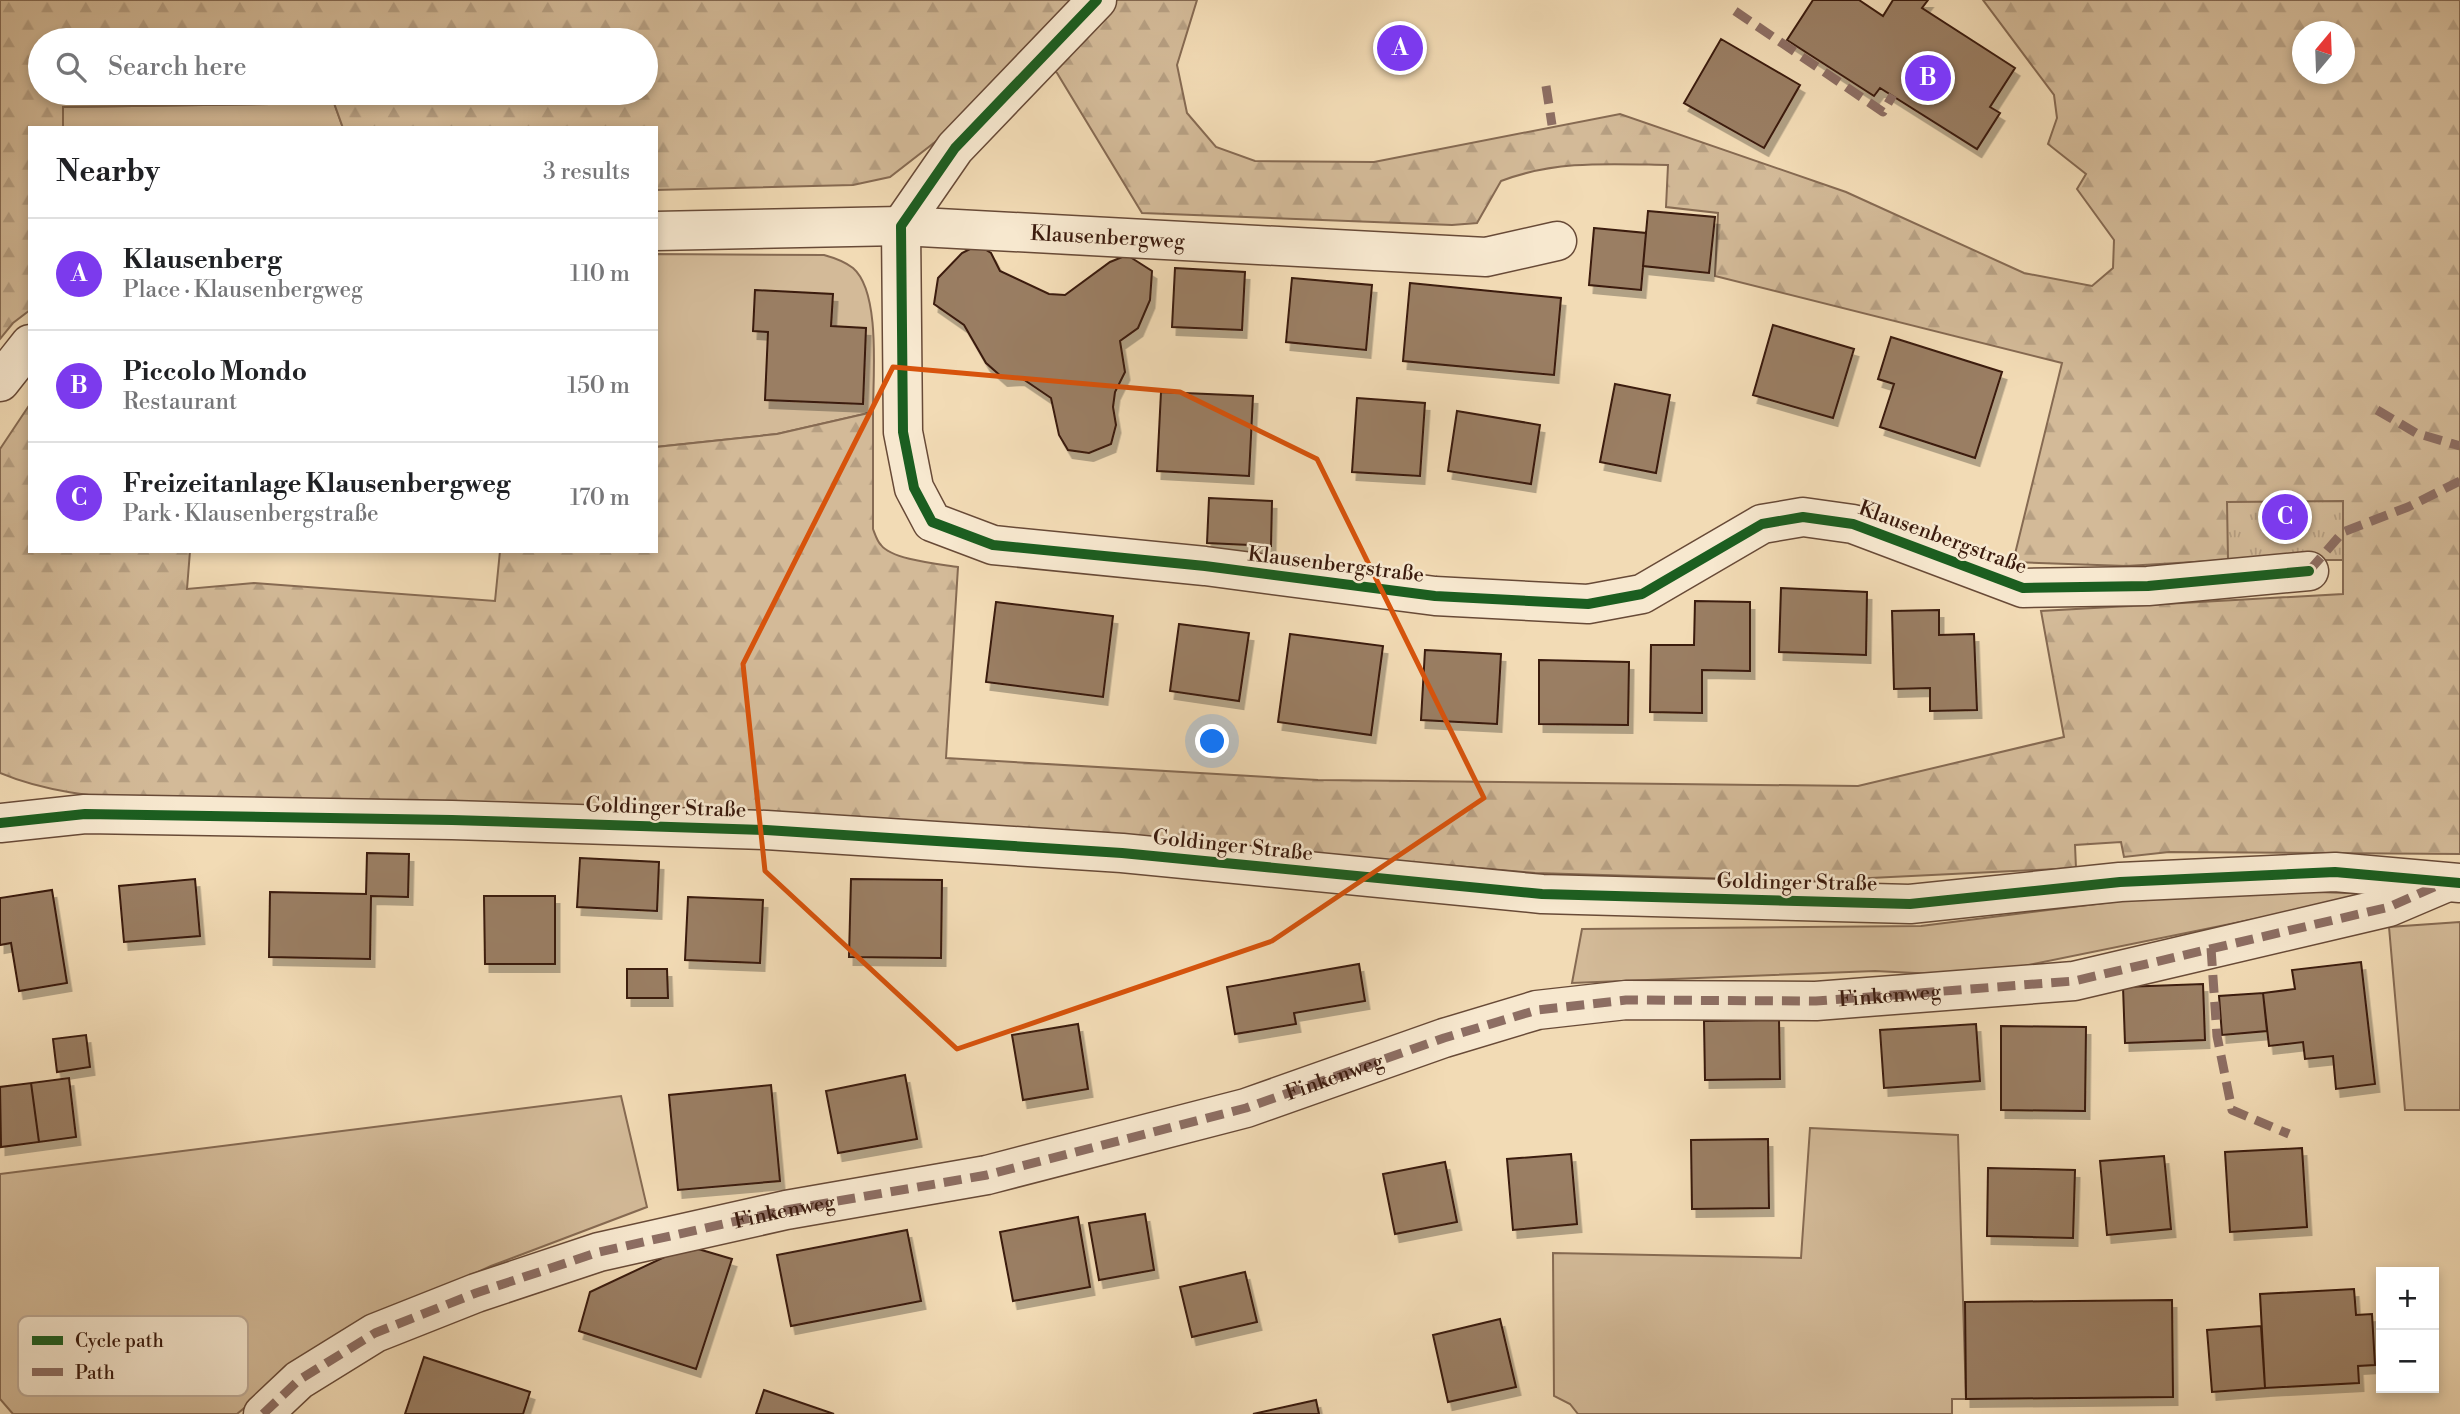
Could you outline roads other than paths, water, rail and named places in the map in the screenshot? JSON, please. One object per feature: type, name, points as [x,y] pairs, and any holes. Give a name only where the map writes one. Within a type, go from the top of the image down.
[{"type":"street","points":[[901,226],[955,148],[1097,0]]},
{"type":"street","name":"Klausenbergweg","points":[[658,231],[901,226],[1486,257],[1557,241]]},
{"type":"street","name":"Klausenbergstraße","points":[[901,226],[903,432],[914,488],[932,522],[993,545],[1205,566],[1435,596],[1588,604],[1642,594],[1762,524],[1803,517],[1853,524],[2023,589],[2148,586],[2309,571]]},
{"type":"street","points":[[0,382],[28,347]]},
{"type":"street","name":"Goldinger Straße","points":[[0,823],[85,814],[439,820],[766,830],[1122,853],[1520,893],[1910,904],[2120,882],[2322,873],[2452,883]]},
{"type":"street","name":"Finkenweg","points":[[263,1414],[299,1380],[375,1333],[476,1293],[599,1252],[786,1210],[987,1175],[1246,1108],[1444,1038],[1537,1010],[1626,1000],[1816,1001],[2074,981],[2389,907],[2452,883]]},
{"type":"place","name":"Klausenberg","points":[[1400,48]]},
{"type":"place","name":"Piccolo Mondo","points":[[1928,78]]},
{"type":"place","name":"Freizeitanlage Klausenbergweg","points":[[2285,517]]}]
